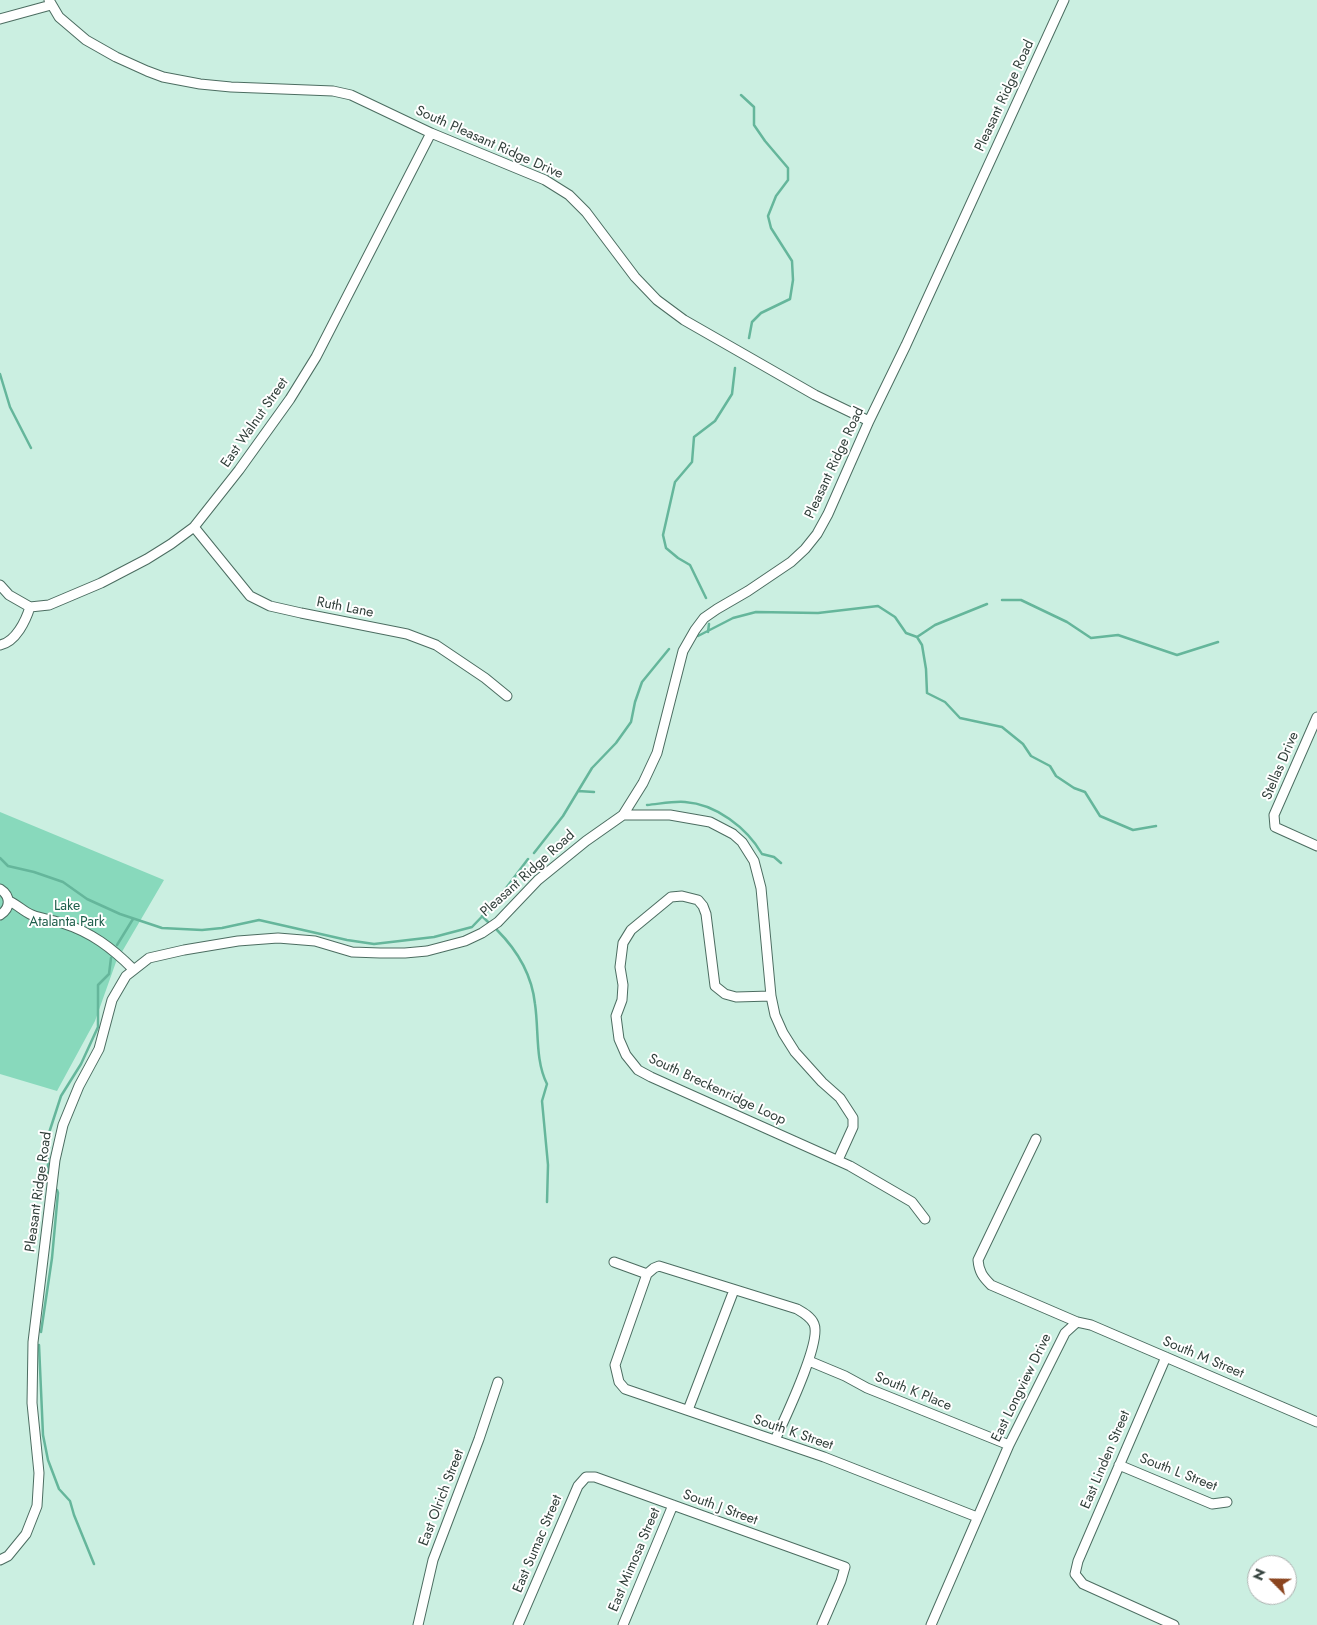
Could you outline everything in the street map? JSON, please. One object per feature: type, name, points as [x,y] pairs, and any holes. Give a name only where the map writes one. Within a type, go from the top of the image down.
[{"type":"street","name":"Pleasant Ridge Road","points":[[0,1560],[8,1556],[26,1534],[37,1506],[39,1473],[32,1403],[32,1342],[55,1160],[63,1125],[79,1086],[99,1049],[112,1000],[126,976],[149,958],[238,941],[278,938],[315,941],[352,952],[405,953],[427,951],[465,941],[482,933],[498,922],[538,880],[586,841],[623,815],[643,783],[657,753],[683,651],[695,630],[704,618],[777,572],[805,549],[817,534],[828,514],[869,421],[906,345],[1064,0]]},
{"type":"street","name":"South Pleasant Ridge Drive","points":[[50,3],[59,17],[86,40],[116,58],[163,77],[200,84],[231,87],[333,91],[351,95],[431,133],[544,180],[569,195],[586,212],[635,277],[657,300],[684,320],[806,390],[869,421]]},
{"type":"street","points":[[0,19],[50,3]]},
{"type":"street","name":"East Walnut Street","points":[[30,607],[49,605],[101,583],[148,559],[194,527],[244,464],[290,399],[316,357],[431,133]]},
{"type":"street","name":"Ruth Lane","points":[[194,527],[250,596],[278,608],[407,634],[436,645],[485,678],[507,696]]},
{"type":"street","points":[[0,585],[9,595],[30,607],[24,625],[5,644],[0,645]]},
{"type":"street","name":"Stellas Drive","points":[[1317,717],[1274,815],[1276,827],[1317,846]]},
{"type":"street","points":[[623,815],[670,815],[710,822],[733,834],[742,842],[754,861],[761,888],[771,996],[775,1015],[783,1033],[808,1067],[840,1098],[853,1118],[853,1127],[838,1160]]},
{"type":"street","points":[[0,889],[6,893],[9,901],[6,910],[0,915]]},
{"type":"street","name":"South Breckenridge Loop","points":[[771,996],[736,997],[725,994],[715,986],[706,914],[703,906],[698,900],[682,896],[671,897],[631,930],[623,943],[620,967],[624,985],[622,1000],[616,1016],[619,1039],[626,1056],[638,1070],[838,1160],[912,1202],[925,1219]]},
{"type":"street","points":[[9,901],[29,914],[88,932],[107,944],[133,969]]},
{"type":"street","points":[[1036,1139],[982,1251],[978,1260],[978,1268],[982,1277],[991,1285],[1077,1322]]},
{"type":"street","points":[[614,1262],[647,1274],[659,1266],[797,1310],[810,1318],[815,1326],[816,1338],[809,1361],[775,1440]]},
{"type":"street","name":"South K Street","points":[[647,1274],[615,1365],[618,1382],[625,1389],[775,1440],[976,1517]]},
{"type":"street","points":[[688,1410],[734,1290]]},
{"type":"street","name":"South M Street","points":[[1077,1322],[1091,1325],[1317,1422]]},
{"type":"street","name":"East Longview Drive","points":[[931,1625],[976,1517],[1009,1445],[1065,1333],[1077,1322]]},
{"type":"street","name":"East Linden Street","points":[[1166,1357],[1078,1561],[1075,1574],[1083,1584],[1174,1625]]},
{"type":"street","name":"South K Place","points":[[809,1361],[845,1376],[867,1388],[1009,1445]]},
{"type":"street","name":"East Olrich Street","points":[[418,1625],[433,1560],[479,1439],[498,1382]]},
{"type":"street","name":"South L Street","points":[[1119,1465],[1212,1504],[1227,1502]]},
{"type":"street","name":"South J Street","points":[[586,1477],[595,1477],[845,1567],[822,1625]]},
{"type":"street","name":"East Sumac Street","points":[[518,1625],[578,1486],[586,1477]]},
{"type":"street","name":"East Mimosa Street","points":[[623,1625],[673,1505]]},
{"type":"green space","name":"Lake Atalanta Park","points":[[0,812],[164,880],[116,962],[95,1021],[57,1091],[0,1074]]},
{"type":"waterway","points":[[741,95],[754,107],[754,125],[788,168],[788,180],[776,196],[768,216],[771,228],[792,261],[793,280],[790,299],[761,313],[752,322],[749,338]]},
{"type":"waterway","points":[[706,598],[690,565],[666,548],[663,535],[675,482],[692,462],[694,437],[715,421],[732,394],[735,368]]},
{"type":"waterway","points":[[0,374],[10,407],[31,448]]},
{"type":"waterway","points":[[1002,600],[1021,600],[1067,622],[1091,638],[1118,635],[1177,655],[1218,642]]},
{"type":"waterway","points":[[917,637],[935,625],[987,604]]},
{"type":"waterway","points":[[698,636],[733,618],[756,612],[818,613],[878,606],[895,617],[906,633],[917,637],[922,645],[927,693],[945,702],[960,718],[1002,727],[1023,744],[1031,756],[1050,766],[1056,776],[1074,788],[1085,792],[1100,816],[1133,830],[1156,826]]},
{"type":"waterway","points":[[708,632],[709,624]]},
{"type":"waterway","points":[[534,853],[563,816],[592,768],[616,743],[631,722],[642,682],[669,649]]},
{"type":"waterway","points":[[578,791],[594,792]]},
{"type":"waterway","points":[[647,805],[680,802],[708,807],[730,819],[748,835],[762,854],[774,857],[781,863]]},
{"type":"waterway","points":[[0,858],[8,866],[34,872],[63,882],[87,899],[120,914],[162,928],[202,930],[259,920],[347,940],[374,944],[434,937],[472,927],[494,904],[528,859]]},
{"type":"waterway","points":[[482,916],[488,922]]},
{"type":"waterway","points":[[117,945],[133,919]]},
{"type":"waterway","points":[[497,930],[517,955],[531,983],[536,1014],[539,1055],[547,1084],[542,1101],[548,1165],[547,1202]]},
{"type":"waterway","points":[[48,1174],[48,1136],[61,1096],[81,1064],[98,1027],[98,985],[109,974],[111,958]]},
{"type":"waterway","points":[[41,1332],[52,1258],[57,1190]]},
{"type":"waterway","points":[[39,1345],[43,1435],[48,1460],[59,1489],[70,1501],[94,1564]]}]
